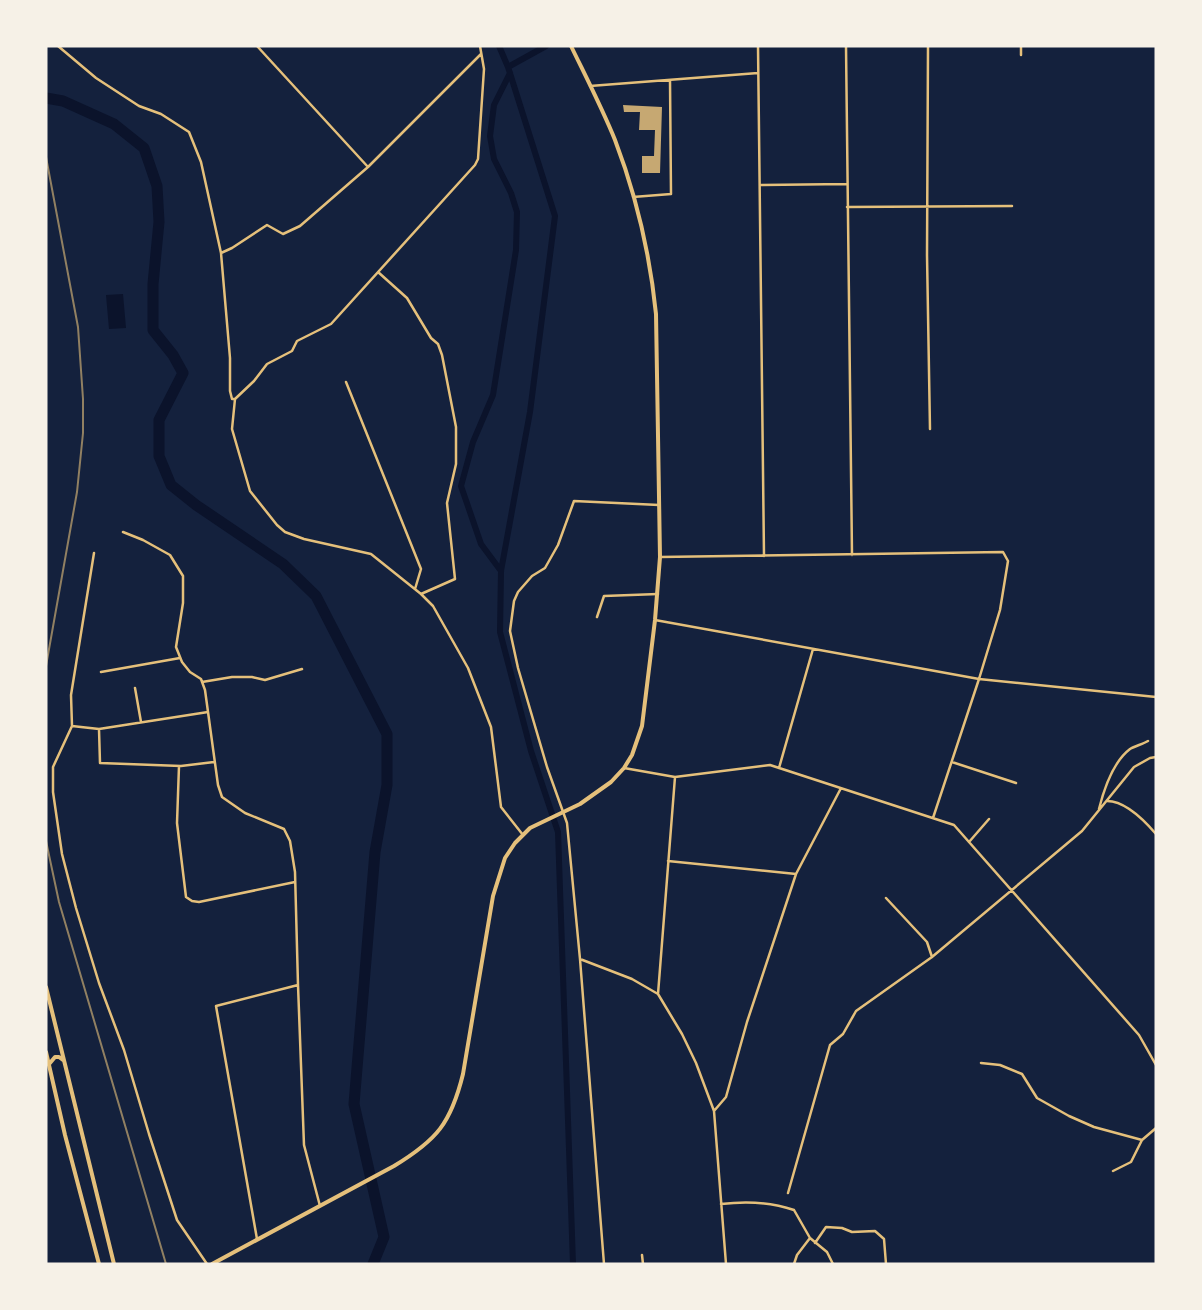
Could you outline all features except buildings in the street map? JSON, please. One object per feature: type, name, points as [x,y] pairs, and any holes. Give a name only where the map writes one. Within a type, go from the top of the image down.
[{"type":"main road","points":[[212,1264],[394,1166],[415,1153],[435,1136],[445,1122],[455,1102],[466,1059],[492,896],[502,864],[523,835],[539,822],[564,813],[604,788],[624,768],[635,747],[642,726],[658,594],[660,557],[656,314],[649,263],[633,197],[614,140],[571,46]]},
{"type":"main road","points":[[46,987],[114,1264]]},
{"type":"main road","points":[[46,1052],[99,1264]]},
{"type":"main road","points":[[49,1065],[55,1057],[59,1057],[65,1062]]},
{"type":"street","points":[[58,46],[96,78],[139,106],[161,114],[189,132],[201,162],[221,253],[230,358],[230,391],[232,399],[235,399]]},
{"type":"street","points":[[257,46],[368,167]]},
{"type":"street","points":[[480,46],[484,69],[478,158],[475,165],[331,324],[296,341],[292,351],[267,364],[254,381],[235,399],[232,429],[250,491],[277,525],[285,532],[304,539],[371,554],[416,589],[434,606],[468,668],[492,727],[501,807],[523,835]]},
{"type":"street","points":[[758,46],[764,556]]},
{"type":"street","points":[[846,46],[852,555]]},
{"type":"street","points":[[928,46],[927,206],[930,429]]},
{"type":"street","points":[[1020,54],[1021,46]]},
{"type":"street","points":[[221,253],[267,226],[281,234],[292,231],[300,226],[368,167],[482,53]]},
{"type":"street","points":[[590,86],[758,73]]},
{"type":"street","points":[[633,197],[671,194],[670,80]]},
{"type":"street","points":[[760,185],[847,184]]},
{"type":"street","points":[[847,207],[1012,206]]},
{"type":"street","points":[[378,272],[408,298],[431,338],[438,344],[456,427],[456,464],[447,503],[455,579],[422,594]]},
{"type":"street","points":[[346,382],[421,569],[416,589]]},
{"type":"street","points":[[604,1264],[580,959],[567,823],[547,767],[518,668],[510,631],[514,601],[518,592],[532,576],[545,568],[558,545],[574,501],[659,505]]},
{"type":"street","points":[[123,532],[144,540],[170,555],[183,576],[183,603],[176,647],[180,658],[190,672],[201,679],[205,690],[218,785],[222,797],[245,813],[284,829],[290,840],[295,882],[304,1145],[320,1206]]},
{"type":"street","points":[[660,557],[1003,552],[1008,560],[1000,610],[933,818]]},
{"type":"street","points":[[94,553],[71,695],[72,726],[54,766],[53,792],[62,854],[99,983],[124,1050],[177,1220],[207,1264]]},
{"type":"street","points":[[597,617],[604,596],[658,594]]},
{"type":"street","points":[[655,620],[979,679],[1156,697]]},
{"type":"street","points":[[779,768],[813,649]]},
{"type":"street","points":[[101,672],[180,658]]},
{"type":"street","points":[[202,682],[232,677],[252,677],[266,680],[302,669]]},
{"type":"street","points":[[135,688],[141,722]]},
{"type":"street","points":[[72,726],[99,729],[208,712]]},
{"type":"street","points":[[99,729],[100,763],[178,766],[215,762]]},
{"type":"street","points":[[1099,810],[1103,790],[1121,760],[1130,749],[1148,741]]},
{"type":"street","points":[[788,1194],[830,1045],[843,1034],[856,1011],[932,957],[1082,831],[1134,767],[1150,758],[1156,757]]},
{"type":"street","points":[[952,762],[1016,783]]},
{"type":"street","points":[[624,768],[675,776],[770,765],[954,825],[1139,1035],[1156,1065]]},
{"type":"street","points":[[178,766],[176,823],[186,897],[192,901],[199,902],[295,882]]},
{"type":"street","points":[[658,994],[675,776]]},
{"type":"street","points":[[714,1111],[726,1097],[747,1022],[796,874],[840,789]]},
{"type":"street","points":[[1106,802],[1116,801],[1125,806],[1156,834]]},
{"type":"street","points":[[969,842],[989,819]]},
{"type":"street","points":[[668,861],[796,874]]},
{"type":"street","points":[[886,898],[927,942],[932,957]]},
{"type":"street","points":[[580,959],[632,979],[658,994],[692,1056],[714,1111],[726,1264]]},
{"type":"street","points":[[257,1240],[216,1006],[298,985]]},
{"type":"street","points":[[981,1063],[1000,1065],[1022,1074],[1037,1098],[1069,1116],[1094,1127],[1142,1140]]},
{"type":"street","points":[[1113,1171],[1131,1162],[1142,1140],[1156,1128]]},
{"type":"street","points":[[721,1204],[743,1202],[781,1206],[794,1210],[810,1238],[827,1252],[832,1264]]},
{"type":"street","points":[[815,1243],[826,1227],[842,1228],[852,1232],[875,1232],[884,1238],[886,1264]]},
{"type":"street","points":[[794,1264],[797,1256],[810,1238]]},
{"type":"street","points":[[642,1255],[643,1264]]},
{"type":"water","points":[[123,294],[126,328],[109,329],[106,295]]},
{"type":"waterway","points":[[499,46],[508,67],[555,216],[530,412],[501,571],[500,632],[531,751],[558,832],[573,1264]]},
{"type":"waterway","points":[[508,67],[546,46]]},
{"type":"waterway","points":[[501,571],[481,544],[461,486],[473,442],[493,395],[516,250],[517,212],[511,193],[494,159],[490,136],[494,105],[510,73]]},
{"type":"waterway","points":[[46,98],[63,101],[114,124],[144,148],[157,186],[159,222],[153,284],[153,330],[173,355],[183,373],[159,420],[159,456],[171,485],[196,505],[283,564],[316,596],[387,734],[387,785],[375,852],[354,1104],[384,1237],[373,1264]]},
{"type":"railway","points":[[46,157],[78,327],[83,399],[83,433],[77,492],[46,666]]},
{"type":"railway","points":[[46,841],[59,902],[166,1264]]}]
